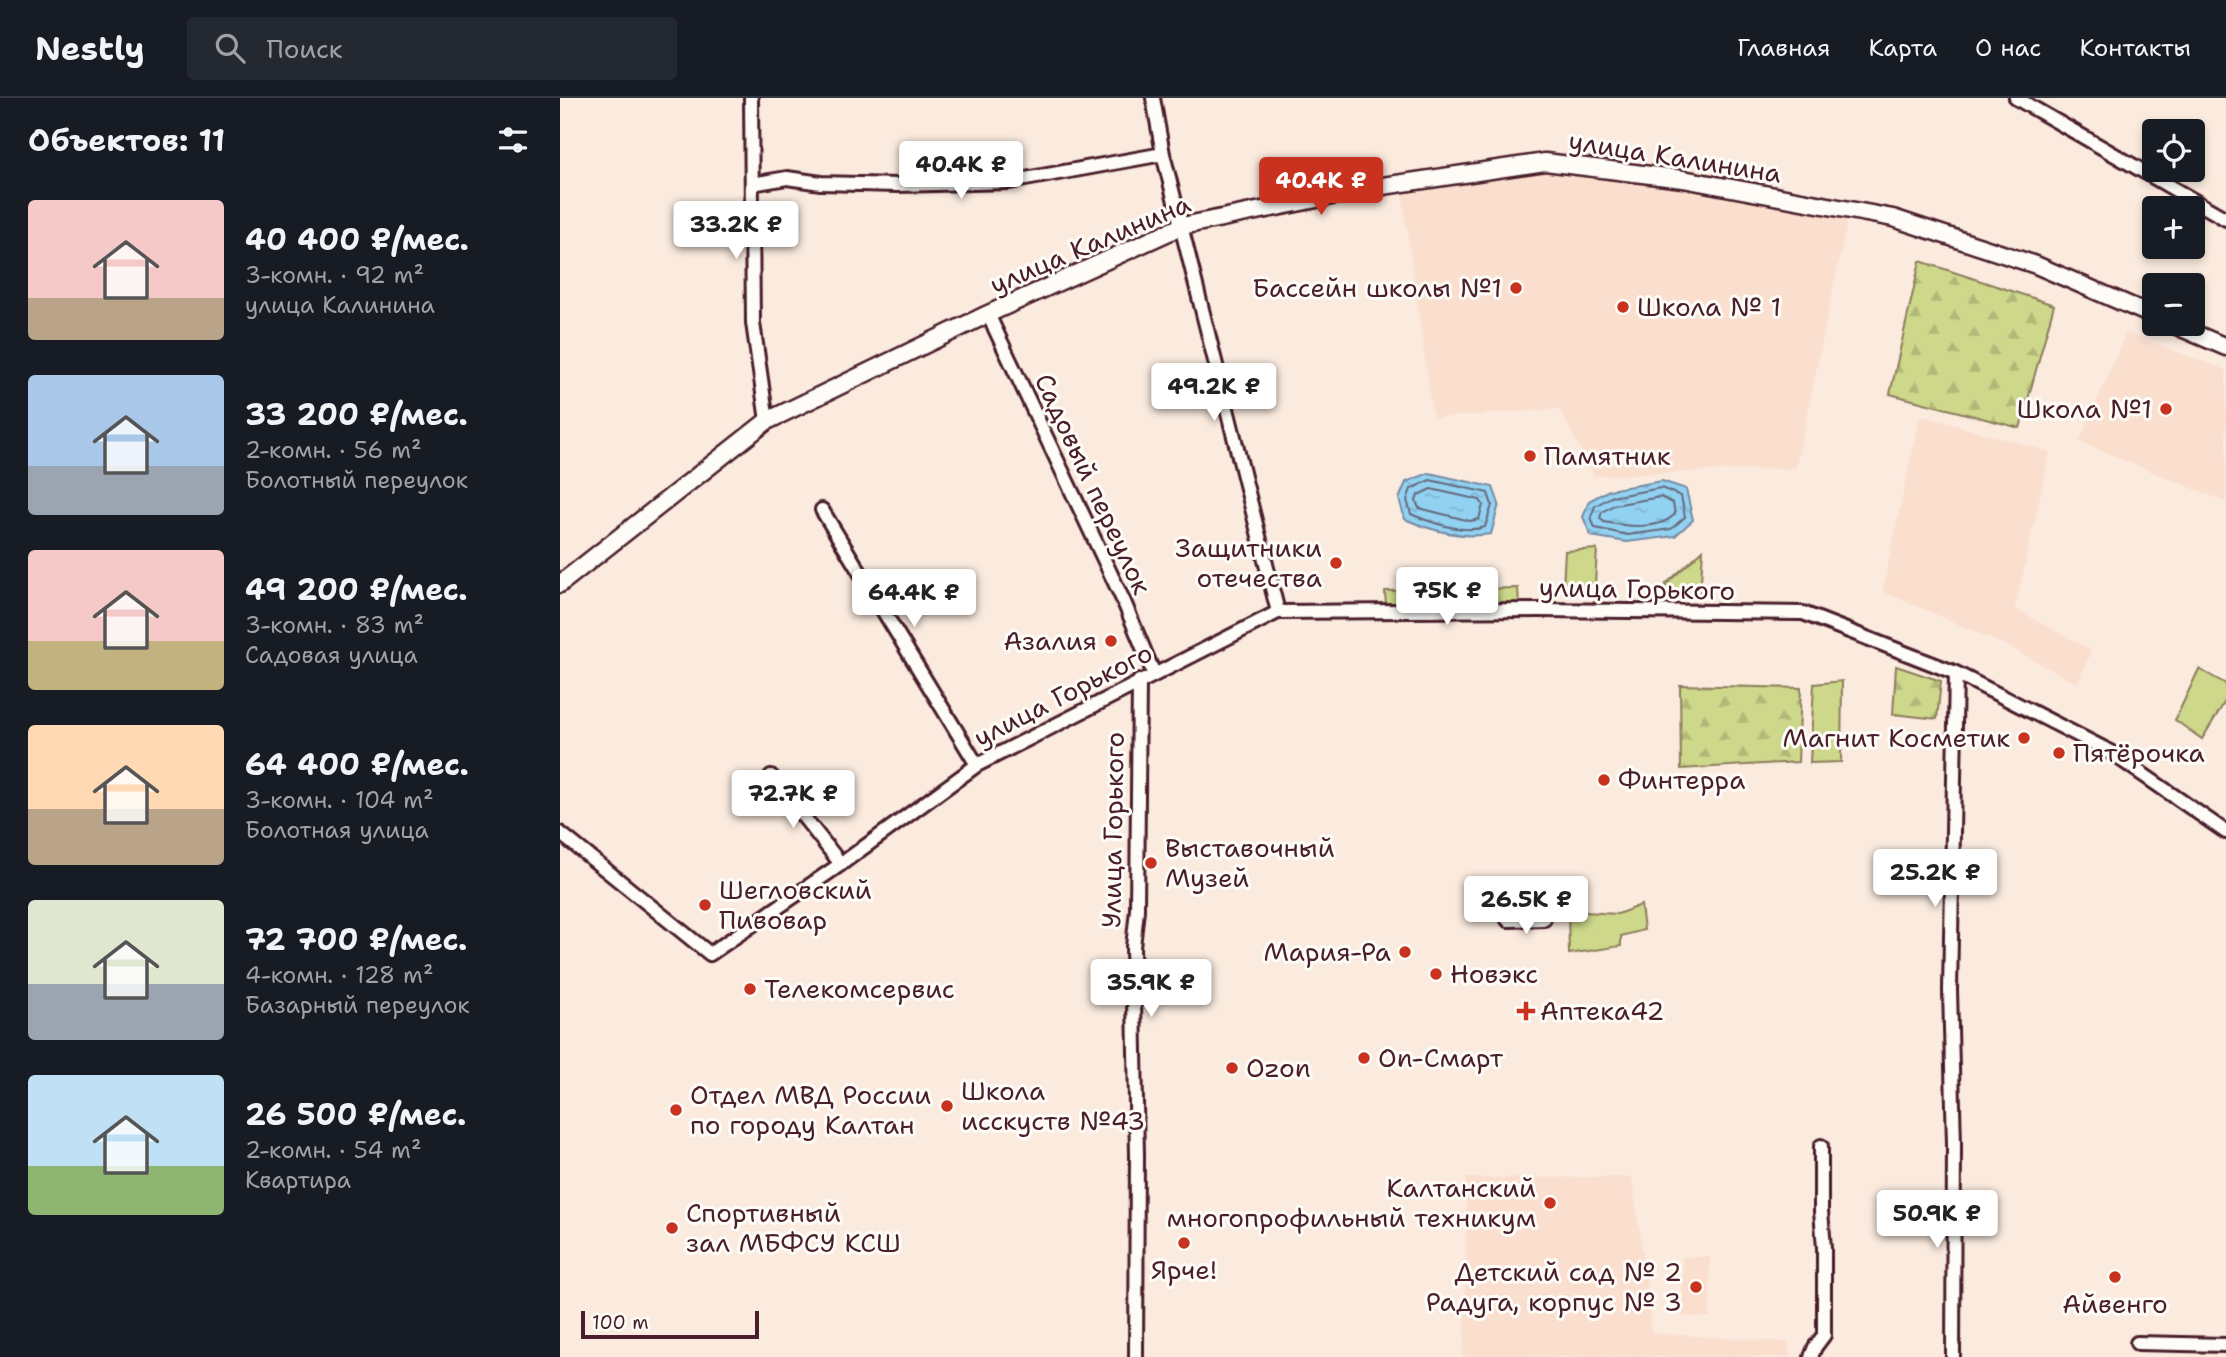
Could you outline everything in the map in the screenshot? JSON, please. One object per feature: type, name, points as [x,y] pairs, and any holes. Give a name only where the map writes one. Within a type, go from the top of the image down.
[{"type":"street","points":[[751,98],[754,323],[767,421]]},
{"type":"street","points":[[1153,98],[1163,154],[1278,612]]},
{"type":"street","points":[[2016,98],[2226,219]]},
{"type":"street","points":[[752,184],[787,178],[821,183],[897,185],[1009,182],[1163,154]]},
{"type":"street","name":"улица Калинина","points":[[560,584],[767,421],[988,314],[1182,226],[1376,187],[1545,162],[1683,179],[1893,218],[2036,265],[2142,311]]},
{"type":"street","name":"Садовый переулок","points":[[988,314],[1124,601],[1154,674]]},
{"type":"street","points":[[2200,336],[2226,347]]},
{"type":"street","points":[[822,510],[977,765]]},
{"type":"street","name":"улица Горького","points":[[560,832],[710,954],[841,864],[977,765],[1278,612],[1539,610],[1803,613],[1956,673],[2109,751],[2226,832]]},
{"type":"street","points":[[1953,1357],[1954,1144],[1950,990],[1956,673]]},
{"type":"street","name":"Улица Горького","points":[[1136,1357],[1137,1155],[1133,947],[1137,910],[1139,681]]},
{"type":"street","points":[[771,776],[841,864]]},
{"type":"street","points":[[1508,920],[1544,919]]},
{"type":"street","points":[[1811,1357],[1824,1335],[1821,1146]]},
{"type":"street","points":[[2137,1343],[2226,1345]]},
{"type":"shaded area","name":"Школа № 1","points":[[1561,168],[1848,218],[1796,468],[1594,476],[1559,409],[1433,418],[1402,194]]},
{"type":"shaded area","name":"Школа №1","points":[[2126,333],[2226,370],[2226,502],[2079,442]]},
{"type":"shaded area","points":[[1920,415],[2050,452],[2015,609],[2092,650],[2077,684],[2007,646],[1882,591]]},
{"type":"shaded area","points":[[1632,1177],[1651,1311],[1651,1333],[1789,1342],[1790,1357],[1461,1357],[1465,1339],[1466,1178]]},
{"type":"shaded area","name":"Детский сад № 2 Радуга, корпус № 3","points":[[1682,1257],[1710,1257],[1710,1317],[1683,1317]]},
{"type":"green space","points":[[1920,261],[2054,305],[2020,428],[1890,394]]},
{"type":"green space","points":[[1597,549],[1595,584],[1563,587],[1565,551]]},
{"type":"green space","points":[[1703,550],[1700,597],[1666,599],[1666,584]]},
{"type":"green space","points":[[1518,588],[1519,603],[1386,607],[1385,591]]},
{"type":"green space","points":[[1896,666],[1941,681],[1937,719],[1893,714]]},
{"type":"green space","points":[[2199,669],[2226,684],[2226,700],[2202,739],[2175,720]]},
{"type":"green space","points":[[1842,681],[1841,762],[1810,763],[1814,684]]},
{"type":"green space","points":[[1680,685],[1801,688],[1798,762],[1681,769]]},
{"type":"green space","points":[[1641,905],[1644,930],[1621,936],[1621,946],[1569,954],[1568,911],[1618,914]]},
{"type":"water","points":[[1429,473],[1493,487],[1499,504],[1491,534],[1447,533],[1405,519],[1399,499],[1406,482]]},
{"type":"water","points":[[1662,481],[1686,489],[1693,520],[1675,536],[1627,542],[1591,536],[1583,517],[1589,501],[1609,490]]},
{"type":"place","name":"Бассейн школы №1","points":[[1516,288]]},
{"type":"place","name":"Школа № 1","points":[[1623,307]]},
{"type":"place","name":"Школа №1","points":[[2166,409]]},
{"type":"place","name":"Памятник","points":[[1530,456]]},
{"type":"place","name":"Защитники отечества","points":[[1336,563]]},
{"type":"place","name":"Азалия","points":[[1111,641]]},
{"type":"place","name":"Магнит Косметик","points":[[2024,738]]},
{"type":"place","name":"Пятёрочка","points":[[2059,753]]},
{"type":"place","name":"Финтерра","points":[[1604,780]]},
{"type":"place","name":"Выставочный Музей","points":[[1151,863]]},
{"type":"place","name":"Шегловский Пивовар","points":[[705,905]]},
{"type":"place","name":"Мария-Ра","points":[[1405,952]]},
{"type":"place","name":"Новэкс","points":[[1436,974]]},
{"type":"place","name":"Телекомсервис","points":[[750,989]]},
{"type":"place","name":"Аптека42","points":[[1526,1011]]},
{"type":"place","name":"On-Смарт","points":[[1364,1058]]},
{"type":"place","name":"Ozon","points":[[1232,1068]]},
{"type":"place","name":"Школа исскуств №43","points":[[947,1106]]},
{"type":"place","name":"Отдел МВД России по городу Калтан","points":[[676,1110]]},
{"type":"place","name":"Калтанский многопрофильный техникум","points":[[1550,1203]]},
{"type":"place","name":"Спортивный зал МБФСУ КСШ","points":[[672,1228]]},
{"type":"place","name":"Ярче!","points":[[1184,1243]]},
{"type":"place","name":"Айвенго","points":[[2115,1277]]},
{"type":"place","name":"Детский сад № 2 Радуга, корпус № 3","points":[[1696,1287]]}]
